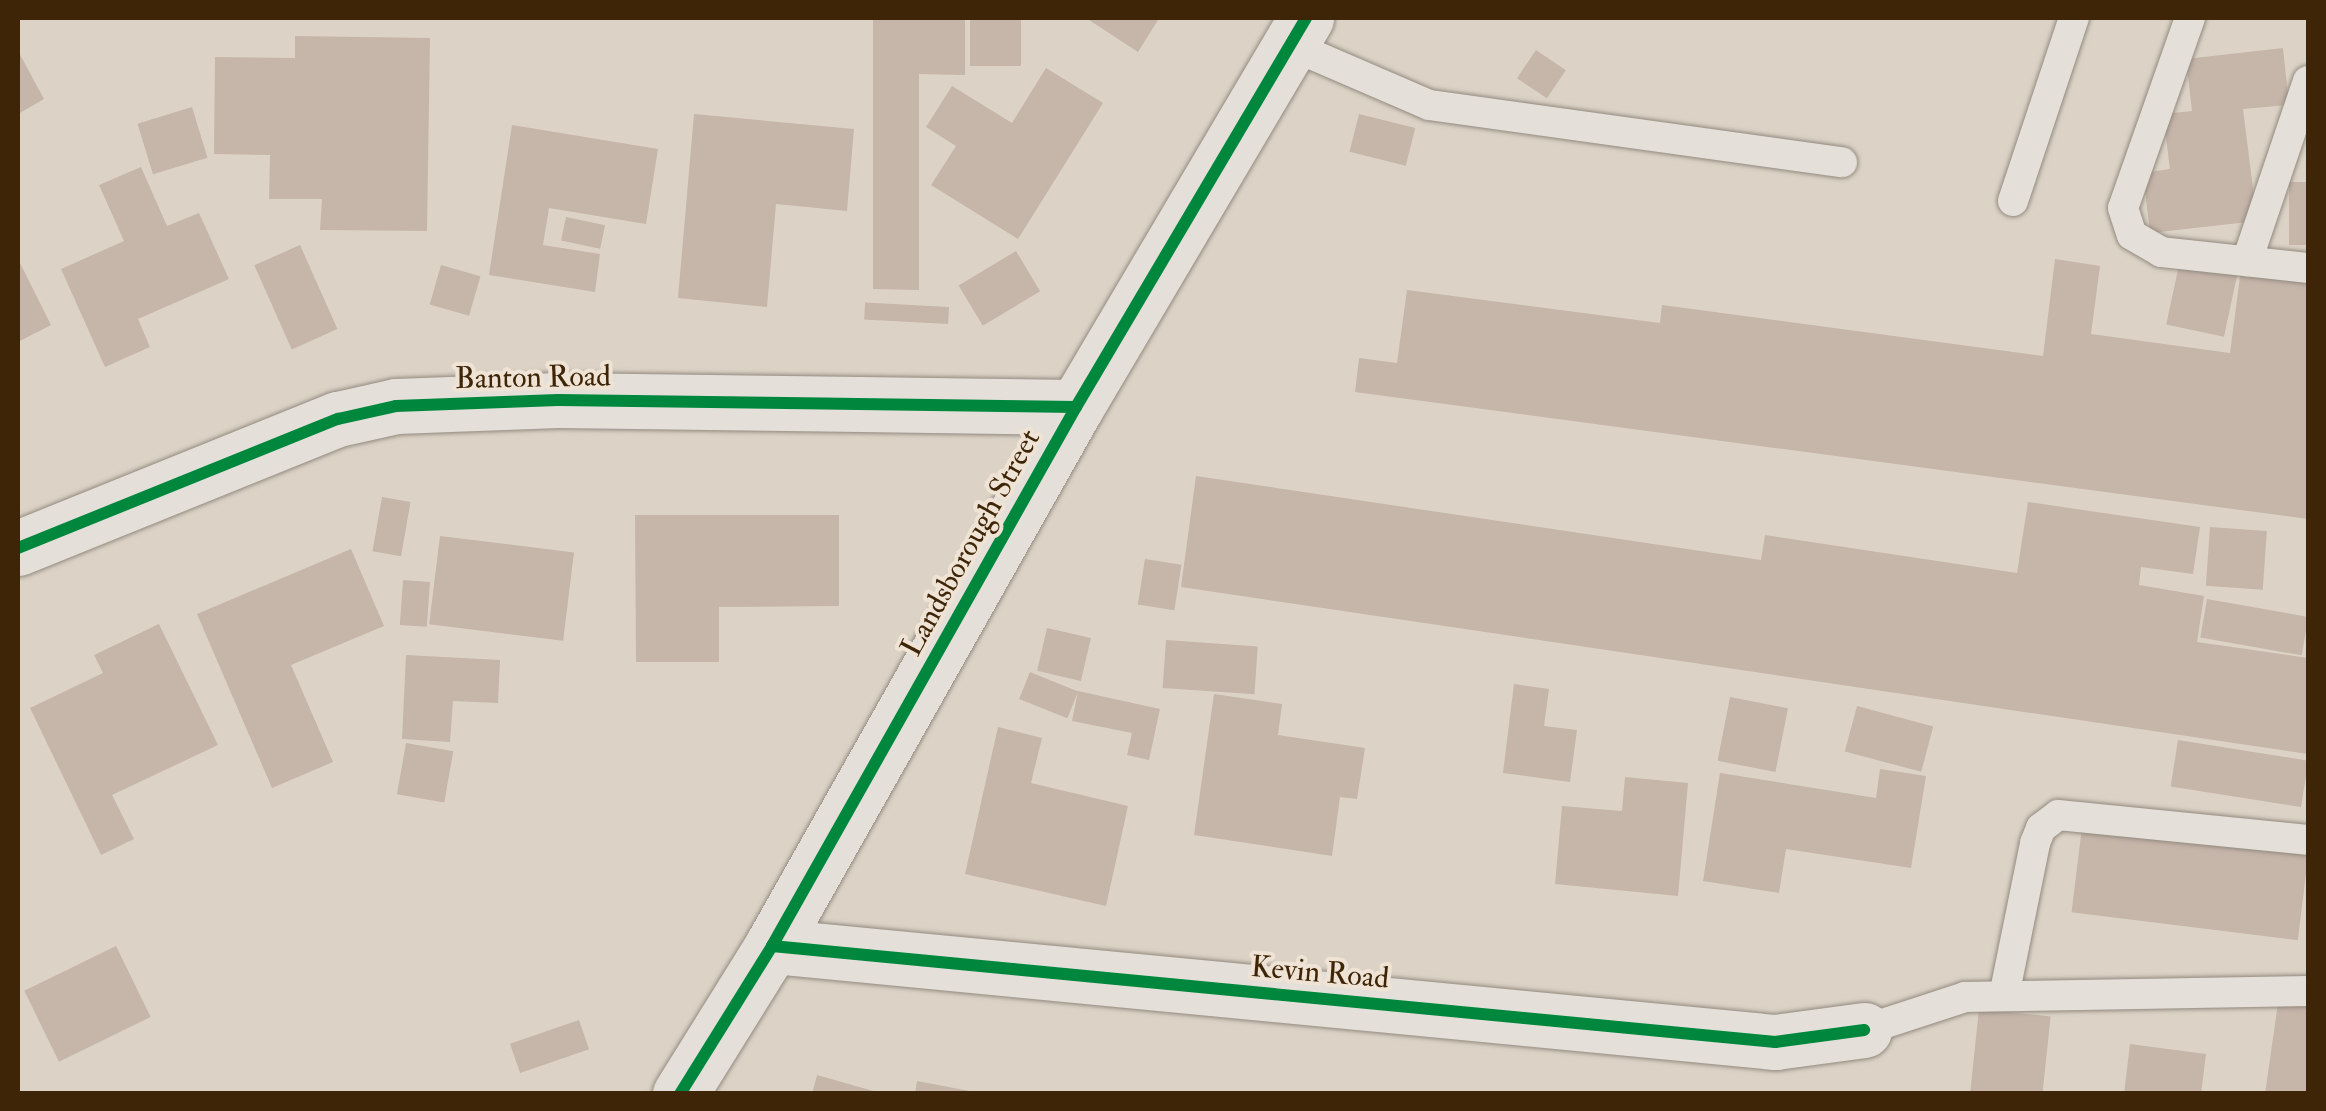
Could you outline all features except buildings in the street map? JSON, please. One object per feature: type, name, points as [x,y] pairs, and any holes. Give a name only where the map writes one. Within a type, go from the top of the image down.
[{"type":"street","name":"Landsborough Street","points":[[680,1094],[772,946],[1076,408],[1298,31]]},
{"type":"street","name":"Banton Road","points":[[18,548],[338,419],[396,406],[558,400],[1076,408]]},
{"type":"street","name":"Kevin Road","points":[[772,946],[1774,1042],[1864,1030]]},
{"type":"lane","points":[[2013,201],[2074,18]]},
{"type":"lane","points":[[2190,18],[2123,208],[2132,234],[2160,252],[2308,268]]},
{"type":"lane","points":[[1298,31],[1429,105],[1842,162]]},
{"type":"lane","points":[[2247,261],[2308,81]]},
{"type":"lane","points":[[2004,996],[2035,843],[2042,828],[2058,815],[2308,840]]},
{"type":"lane","points":[[1864,1030],[1965,997],[2308,991]]},
{"type":"cycle path","points":[[680,1094],[772,946],[1076,407],[1306,18]]},
{"type":"cycle path","points":[[18,548],[338,419],[396,406],[558,400],[1076,407]]},
{"type":"cycle path","points":[[772,946],[1775,1042],[1864,1030]]}]
